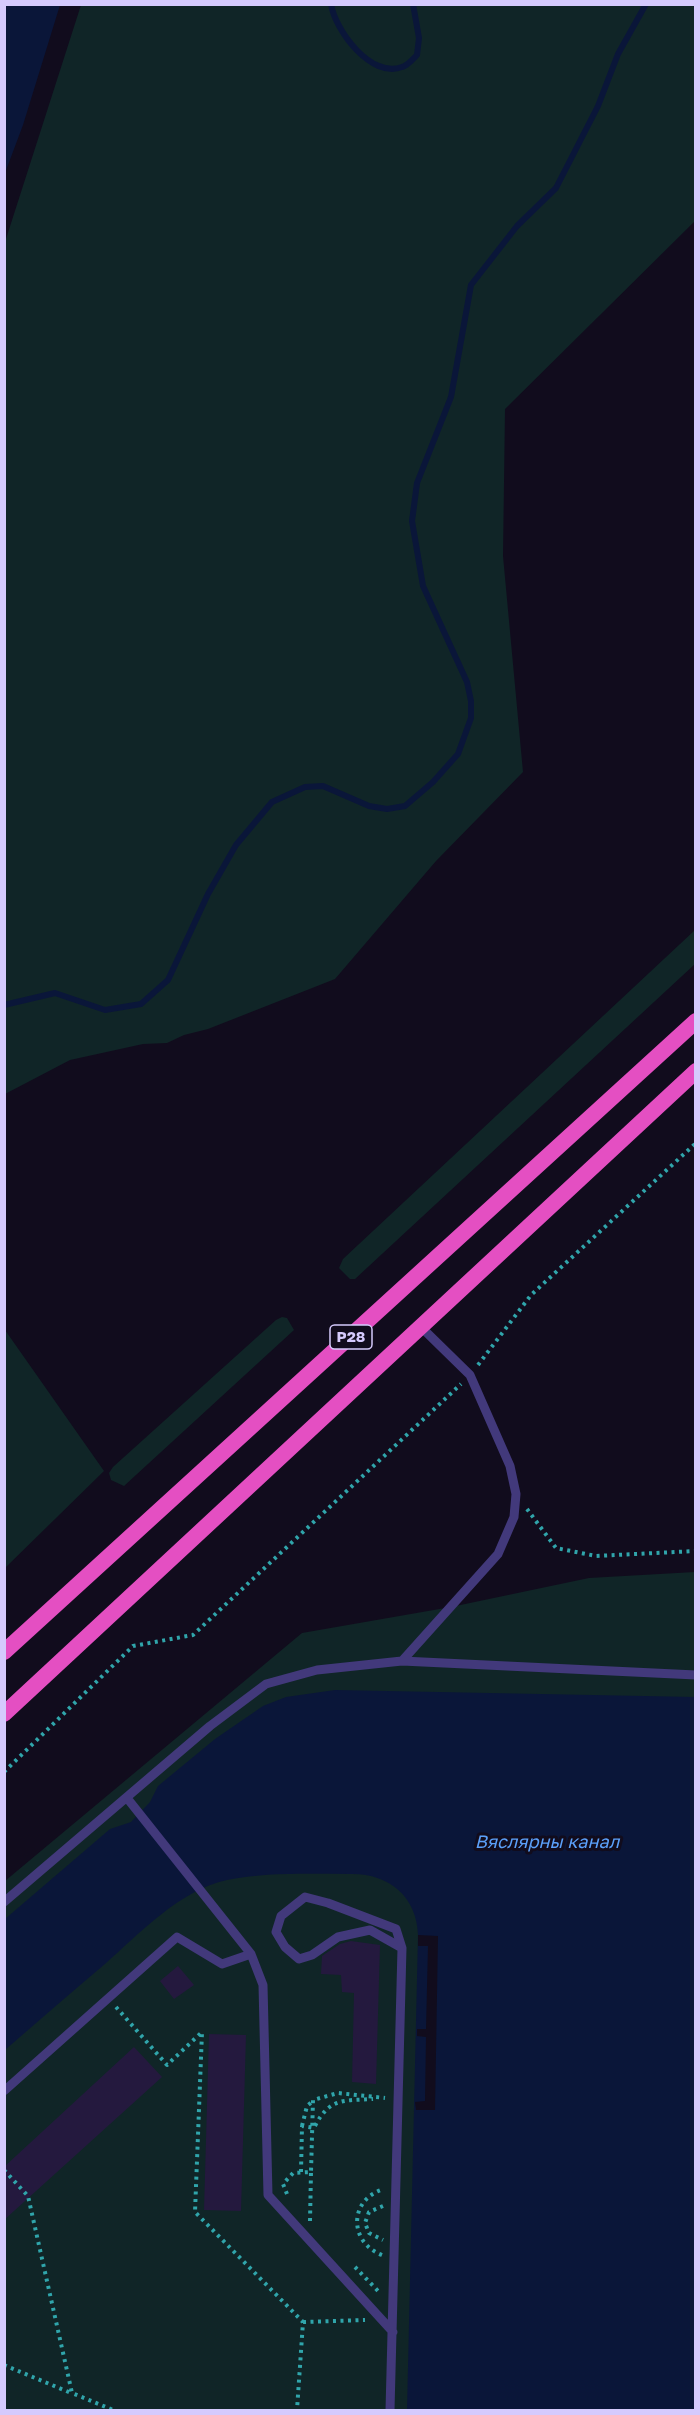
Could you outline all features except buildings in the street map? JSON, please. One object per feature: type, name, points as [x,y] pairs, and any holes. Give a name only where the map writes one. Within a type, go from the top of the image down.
[{"type":"highway","name":"Р28","points":[[4,1652],[696,1021]]},
{"type":"highway","name":"Р28","points":[[4,1714],[696,1071]]},
{"type":"lane","points":[[402,1661],[498,1554],[514,1517],[516,1494],[510,1466],[470,1375],[421,1327]]},
{"type":"lane","points":[[4,1902],[128,1800],[210,1726],[266,1684],[317,1670],[402,1661],[696,1676]]},
{"type":"lane","points":[[128,1800],[251,1954],[263,1985],[268,2195],[393,2332]]},
{"type":"lane","points":[[390,2410],[402,1948],[396,1929],[328,1903],[305,1897],[281,1916],[276,1932],[285,1947],[299,1959],[312,1956],[338,1937],[370,1930],[402,1948]]},
{"type":"lane","points":[[4,2091],[177,1937],[222,1964],[251,1954]]},
{"type":"path","points":[[4,1772],[133,1646],[193,1635],[470,1375],[531,1295],[696,1143]]},
{"type":"path","points":[[516,1494],[556,1548],[596,1556],[696,1551]]},
{"type":"path","points":[[108,1998],[167,2065],[202,2032],[195,2212],[303,2322],[381,2319]]},
{"type":"path","points":[[301,2172],[302,2126],[307,2106],[314,2100],[338,2093],[386,2098]]},
{"type":"path","points":[[386,2098],[386,2110]]},
{"type":"path","points":[[314,2127],[322,2112],[334,2102],[386,2098]]},
{"type":"path","points":[[310,2221],[314,2100]]},
{"type":"path","points":[[302,2126],[314,2127]]},
{"type":"path","points":[[4,2170],[28,2196],[72,2393]]},
{"type":"path","points":[[288,2198],[283,2184],[293,2173],[311,2172]]},
{"type":"path","points":[[384,2177],[384,2217]]},
{"type":"path","points":[[383,2255],[367,2247],[357,2230],[356,2221],[357,2212],[367,2196],[384,2188]]},
{"type":"path","points":[[383,2240],[369,2233],[365,2223],[369,2212],[384,2206]]},
{"type":"path","points":[[303,2213],[318,2229]]},
{"type":"path","points":[[383,2265],[384,2229]]},
{"type":"path","points":[[350,2262],[382,2295],[383,2285]]},
{"type":"path","points":[[297,2410],[303,2322]]},
{"type":"path","points":[[4,2365],[113,2410]]},
{"type":"green space","points":[[81,5],[695,5],[695,221],[505,409],[503,556],[523,772],[436,861],[335,979],[167,1043],[143,1044],[70,1060],[5,1094],[5,242]]},
{"type":"green space","points":[[695,930],[695,964],[355,1279],[350,1279],[339,1268],[343,1259]]},
{"type":"green space","points":[[282,1317],[287,1318],[294,1330],[124,1486],[111,1480],[109,1473],[113,1467]]},
{"type":"green space","points":[[5,1330],[104,1471],[4,1568]]},
{"type":"green space","points":[[695,1572],[695,2410],[5,2410],[5,1881],[302,1633],[451,1607],[589,1578]]},
{"type":"water","points":[[5,4],[60,5],[23,125],[5,173]]},
{"type":"water","name":"Вяслярны канал","points":[[335,1690],[695,1697],[695,2410],[407,2410],[418,1935],[416,1921],[406,1898],[388,1883],[364,1875],[288,1874],[242,1877],[210,1885],[177,1903],[147,1926],[5,2050],[5,1919],[110,1829],[131,1822],[150,1802],[158,1786],[215,1739],[263,1706],[286,1697]]},
{"type":"pier","points":[[418,1935],[438,1936],[435,2110],[416,2110],[415,2102],[425,2101],[426,2037],[417,2036],[417,2029],[426,2029],[428,1946],[418,1946]]},
{"type":"waterway","points":[[331,4],[339,26],[356,50],[378,66],[390,69],[404,66],[417,55],[419,38],[413,4]]},
{"type":"waterway","points":[[4,1005],[55,993],[105,1010],[141,1004],[168,980],[208,894],[236,845],[272,802],[305,787],[323,786],[369,806],[387,809],[405,806],[433,782],[458,754],[471,718],[471,701],[467,682],[423,586],[412,521],[417,483],[451,397],[471,285],[517,226],[556,188],[598,106],[618,54],[646,4]]}]
